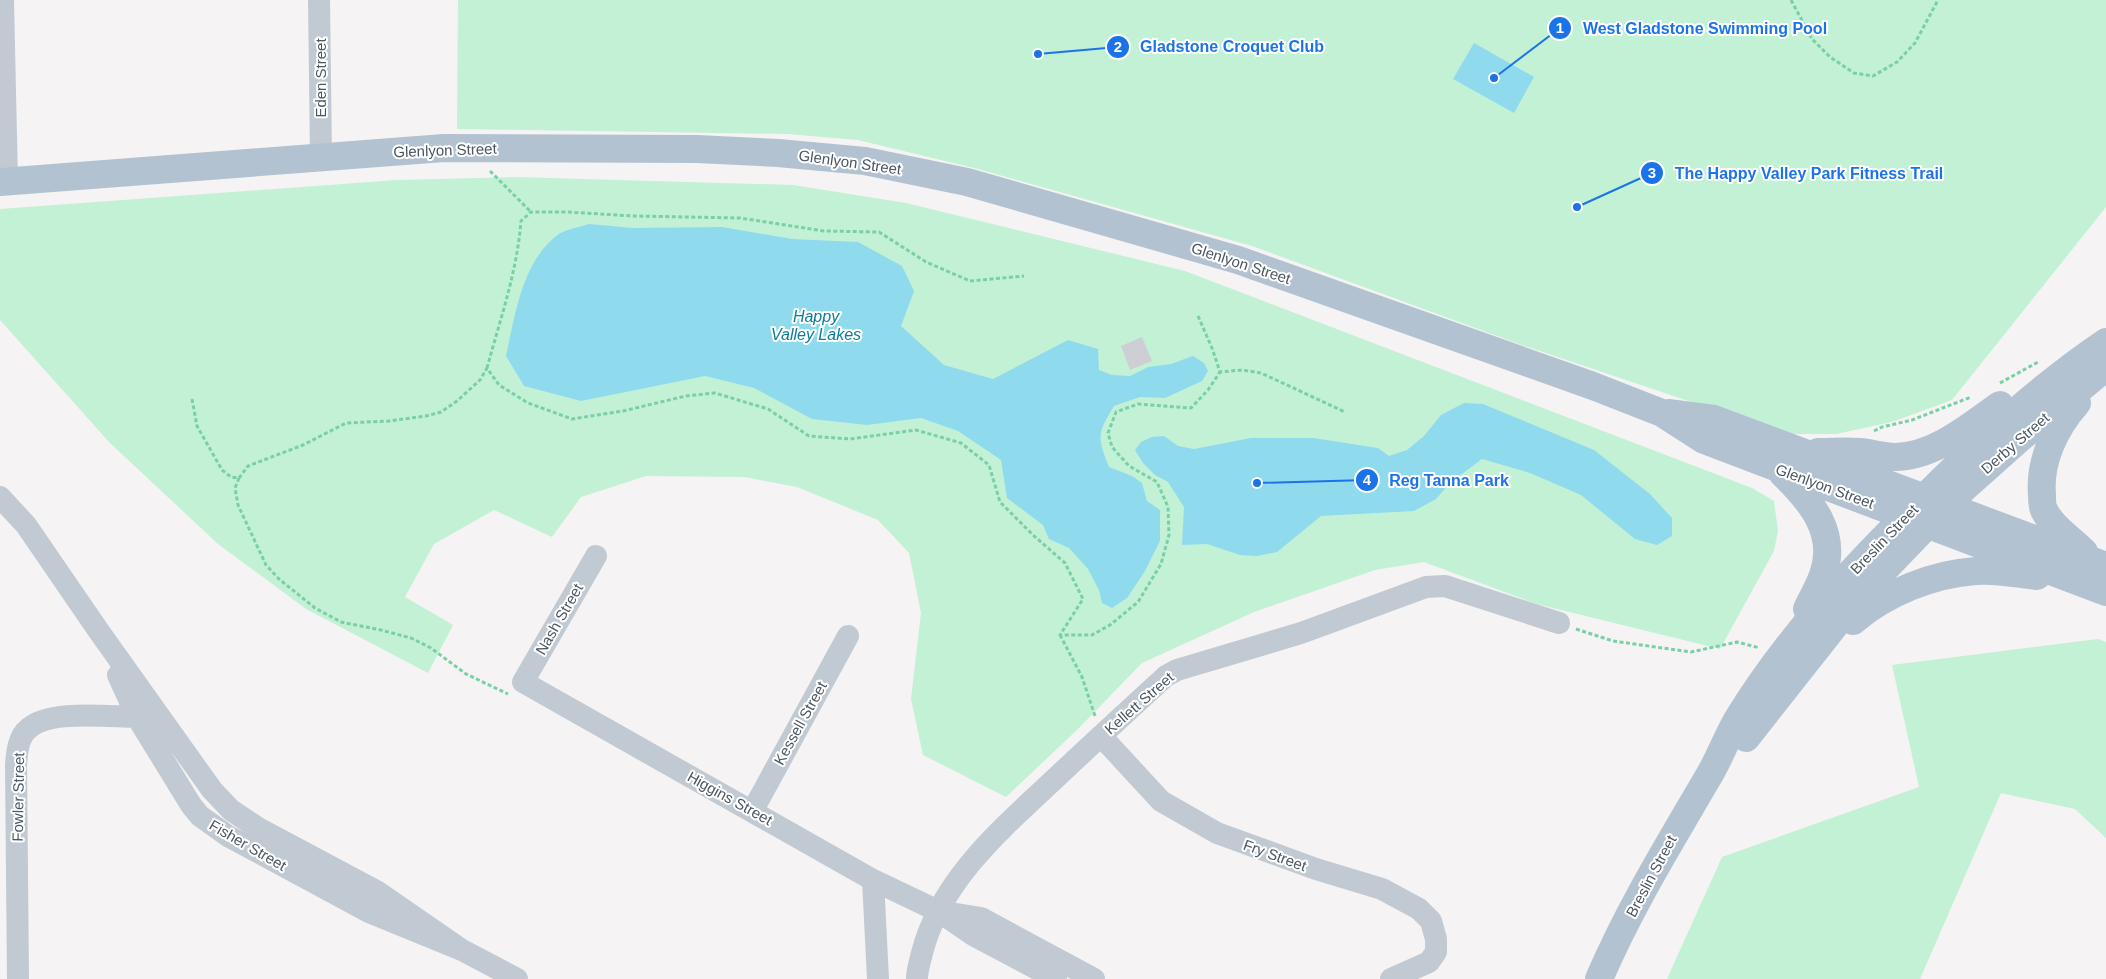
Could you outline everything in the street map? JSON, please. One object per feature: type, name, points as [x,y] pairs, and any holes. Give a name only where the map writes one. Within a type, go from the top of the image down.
[{"type":"main road","name":"Glenlyon Street","points":[[4,182],[444,148],[564,147],[778,152],[865,161],[966,182],[1238,260],[1593,386],[1662,413],[1704,440],[1776,467],[1926,511],[2094,570],[2106,592]]},
{"type":"main road","points":[[1801,452],[1860,452],[1895,457],[1917,453],[1944,442],[1971,426],[2024,387],[2101,359]]},
{"type":"main road","points":[[2094,570],[2053,524],[2043,509],[2041,482],[2043,465],[2054,437],[2101,359]]},
{"type":"main road","name":"Breslin Street","points":[[1599,979],[1649,878],[1709,777],[1751,732],[1803,646],[1854,601],[1926,511],[1997,427],[2101,359]]},
{"type":"main road","name":"Glenlyon Street","points":[[1662,413],[1714,419],[1801,452],[1926,511]]},
{"type":"main road","points":[[1776,467],[1804,494],[1814,507],[1823,526],[1827,548],[1827,563],[1803,646]]},
{"type":"main road","points":[[1803,646],[1844,629],[1866,610],[1891,594],[1948,575],[1976,570],[2007,572],[2094,570]]},
{"type":"street","points":[[3,0],[4,182]]},
{"type":"street","name":"Eden Street","points":[[319,0],[321,157]]},
{"type":"street","name":"Fisher Street","points":[[0,497],[26,525],[212,790],[231,810],[258,828],[378,892],[462,950]]},
{"type":"street","name":"Nash Street","points":[[518,689],[596,556]]},
{"type":"street","name":"Kellett Street","points":[[917,979],[926,939],[938,911],[972,861],[1020,812],[1166,676],[1177,670],[1301,633],[1426,587],[1445,586],[1559,623]]},
{"type":"street","name":"Fisher Street","points":[[98,630],[137,717],[191,805],[210,825],[369,912],[462,950],[517,979]]},
{"type":"street","name":"Kessell Street","points":[[752,810],[848,636]]},
{"type":"street","name":"Higgins Street","points":[[518,689],[752,810],[873,880],[938,911],[972,935],[1056,979]]},
{"type":"street","name":"Fowler Street","points":[[18,979],[8,826],[17,750],[27,729],[48,718],[137,717]]},
{"type":"street","name":"Fry Street","points":[[1101,736],[1161,801],[1188,818],[1217,833],[1316,869],[1382,890],[1419,908],[1431,921],[1436,939],[1436,952],[1429,962],[1392,979]]},
{"type":"street","points":[[873,880],[878,979]]},
{"type":"street","name":"Higgins Street","points":[[938,911],[981,918],[1094,979]]},
{"type":"path","points":[[1791,0],[1812,39],[1830,57],[1854,73],[1873,76],[1897,62],[1915,44],[1938,0]]},
{"type":"path","points":[[490,171],[532,212]]},
{"type":"path","points":[[518,689],[466,674],[431,648],[411,638],[341,622],[315,608],[279,579],[266,565],[238,505],[236,488],[239,478],[248,466],[303,445],[346,423],[389,421],[441,412],[457,401],[480,380],[487,368],[510,289],[519,244],[521,221],[532,212],[740,218],[824,230],[879,232],[926,262],[970,281],[1024,276]]},
{"type":"path","points":[[1198,316],[1220,372]]},
{"type":"path","points":[[1994,386],[2042,360]]},
{"type":"path","points":[[487,368],[499,385],[528,403],[572,419],[623,411],[686,396],[715,393],[768,409],[809,436],[850,439],[916,430],[962,443],[989,465],[1000,502],[1064,563],[1083,599],[1060,635]]},
{"type":"path","points":[[1220,372],[1242,370],[1261,374],[1345,412]]},
{"type":"path","points":[[1060,635],[1092,635],[1110,625],[1138,602],[1161,564],[1169,535],[1168,507],[1157,482],[1130,466],[1112,447],[1108,433],[1116,412],[1138,404],[1191,408],[1208,390],[1220,372]]},
{"type":"path","points":[[1870,433],[1882,427],[1921,417],[1973,396]]},
{"type":"path","points":[[192,399],[197,426],[222,470],[232,477],[239,478]]},
{"type":"path","points":[[1559,623],[1613,641],[1691,652],[1736,642],[1766,650]]},
{"type":"path","points":[[1060,635],[1082,677],[1101,736]]},
{"type":"green space","points":[[458,0],[2106,0],[2106,207],[1952,400],[1892,422],[1836,434],[1776,434],[1724,413],[1519,344],[1252,246],[978,169],[858,140],[788,134],[457,129]]},
{"type":"green space","points":[[515,177],[793,185],[906,203],[1185,271],[1752,488],[1774,501],[1778,531],[1774,551],[1720,649],[1537,604],[1424,562],[1375,570],[1254,612],[1142,663],[1078,729],[1006,797],[923,755],[911,699],[921,613],[909,553],[878,520],[797,487],[744,477],[646,476],[581,497],[552,537],[494,510],[434,544],[405,597],[453,625],[428,673],[306,609],[218,544],[109,442],[0,320],[0,209],[397,180]]},
{"type":"green space","points":[[2098,639],[2106,642],[2106,838],[2075,809],[2001,793],[1920,979],[1667,979],[1722,857],[1919,787],[1892,665]]},
{"type":"water","points":[[1474,43],[1534,77],[1514,113],[1453,79]]},
{"type":"water","name":"Happy Valley Lakes","points":[[589,224],[633,228],[722,227],[792,239],[858,242],[902,266],[914,291],[901,326],[944,365],[993,379],[1068,340],[1098,349],[1099,370],[1112,375],[1130,376],[1148,367],[1171,364],[1193,356],[1204,363],[1208,371],[1202,381],[1165,398],[1140,397],[1114,406],[1102,430],[1102,449],[1109,467],[1132,476],[1142,483],[1147,501],[1160,510],[1160,541],[1145,571],[1127,598],[1112,608],[1102,603],[1099,590],[1088,569],[1069,548],[1049,539],[1043,525],[1007,498],[1001,460],[958,431],[921,418],[867,425],[812,419],[754,388],[705,376],[581,401],[524,386],[506,356],[517,307],[528,273],[546,245],[559,234]]},
{"type":"water","points":[[1464,403],[1483,404],[1594,450],[1650,494],[1672,518],[1672,536],[1657,545],[1635,539],[1581,495],[1530,473],[1482,459],[1451,482],[1436,499],[1414,511],[1321,516],[1277,552],[1257,556],[1240,555],[1207,544],[1182,545],[1184,507],[1168,482],[1155,475],[1143,463],[1135,450],[1141,442],[1152,437],[1164,436],[1178,446],[1194,449],[1251,438],[1313,438],[1378,448],[1389,456],[1407,450],[1424,436],[1441,415]]},
{"type":"building","points":[[1142,337],[1152,361],[1130,370],[1121,346]]},
{"type":"place","name":"Gladstone Croquet Club","points":[[1038,54]]},
{"type":"place","name":"West Gladstone Swimming Pool","points":[[1494,78]]},
{"type":"place","name":"The Happy Valley Park Fitness Trail","points":[[1577,207]]},
{"type":"place","name":"Reg Tanna Park","points":[[1257,483]]}]
